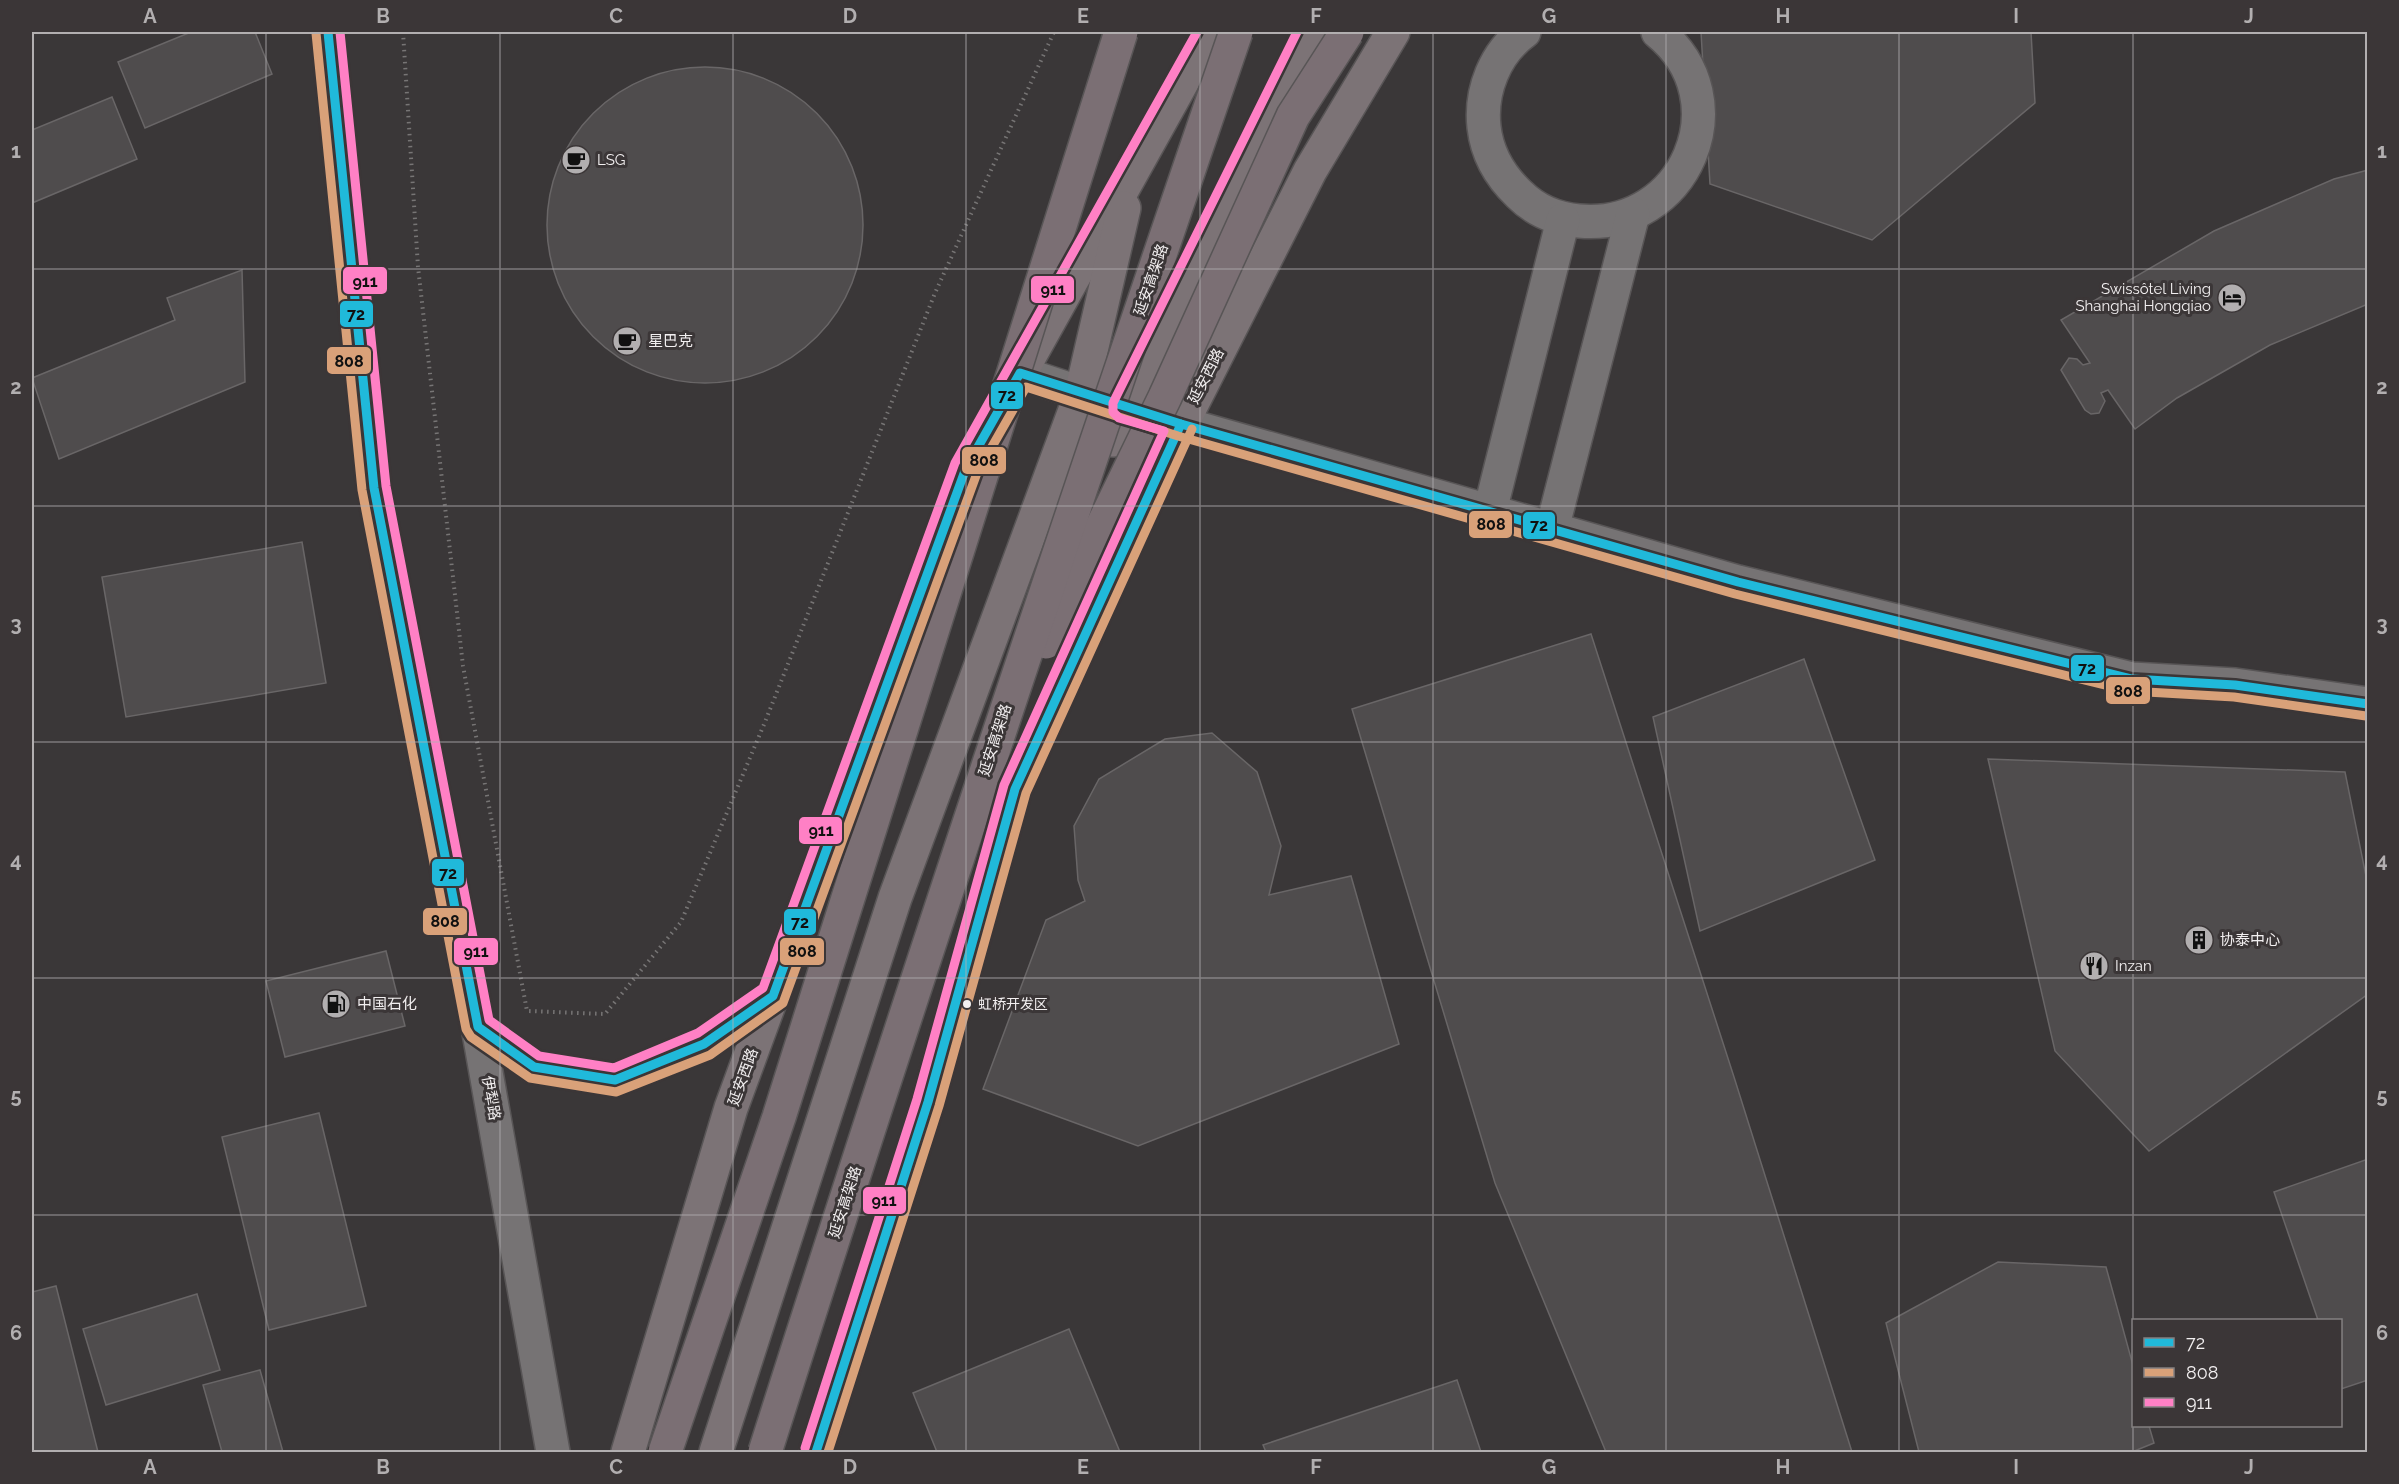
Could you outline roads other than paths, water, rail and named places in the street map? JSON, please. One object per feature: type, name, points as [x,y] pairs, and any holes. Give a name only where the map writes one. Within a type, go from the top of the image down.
[{"type":"highway","points":[[666,1452],[779,1117],[1121,32]]},
{"type":"highway","name":"延安高架路","points":[[765,1452],[988,763],[1236,32]]},
{"type":"highway","points":[[988,763],[1165,397],[1293,116],[1347,32]]},
{"type":"main road","name":"延安西路","points":[[628,1452],[731,1108],[966,468],[1210,32]]},
{"type":"main road","points":[[755,1452],[1124,407],[1310,32]]},
{"type":"main road","name":"延安西路","points":[[816,1452],[928,1102],[1016,789],[1181,424],[1310,171],[1393,32]]},
{"type":"main road","points":[[716,1452],[895,898],[1081,394],[1133,171]]},
{"type":"main road","points":[[478,1027],[534,1067],[615,1080],[704,1044],[773,996]]},
{"type":"street","name":"伊犁路","points":[[328,32],[374,488],[478,1027],[553,1452]]},
{"type":"street","points":[[1524,32],[1510,42],[1491,73],[1482,110],[1487,147],[1503,179],[1530,205],[1563,220],[1600,223],[1633,214],[1663,196],[1684,169],[1697,137],[1699,104],[1690,70],[1671,42],[1658,32]]},
{"type":"street","points":[[1552,529],[1633,214]]},
{"type":"street","points":[[1490,512],[1563,220]]},
{"type":"street","points":[[1020,373],[1181,424],[1738,582],[2132,679],[2235,685],[2367,704]]},
{"type":"place","name":"LSG","points":[[576,160]]},
{"type":"place","name":"Swissôtel Living Shanghai Hongqiao","points":[[2232,298]]},
{"type":"place","name":"星巴克","points":[[627,341]]},
{"type":"place","name":"协泰中心","points":[[2199,940]]},
{"type":"place","name":"Inzan","points":[[2094,966]]},
{"type":"place","name":"中国石化","points":[[336,1004]]},
{"type":"place","name":"虹桥开发区","points":[[967,1004]]}]
